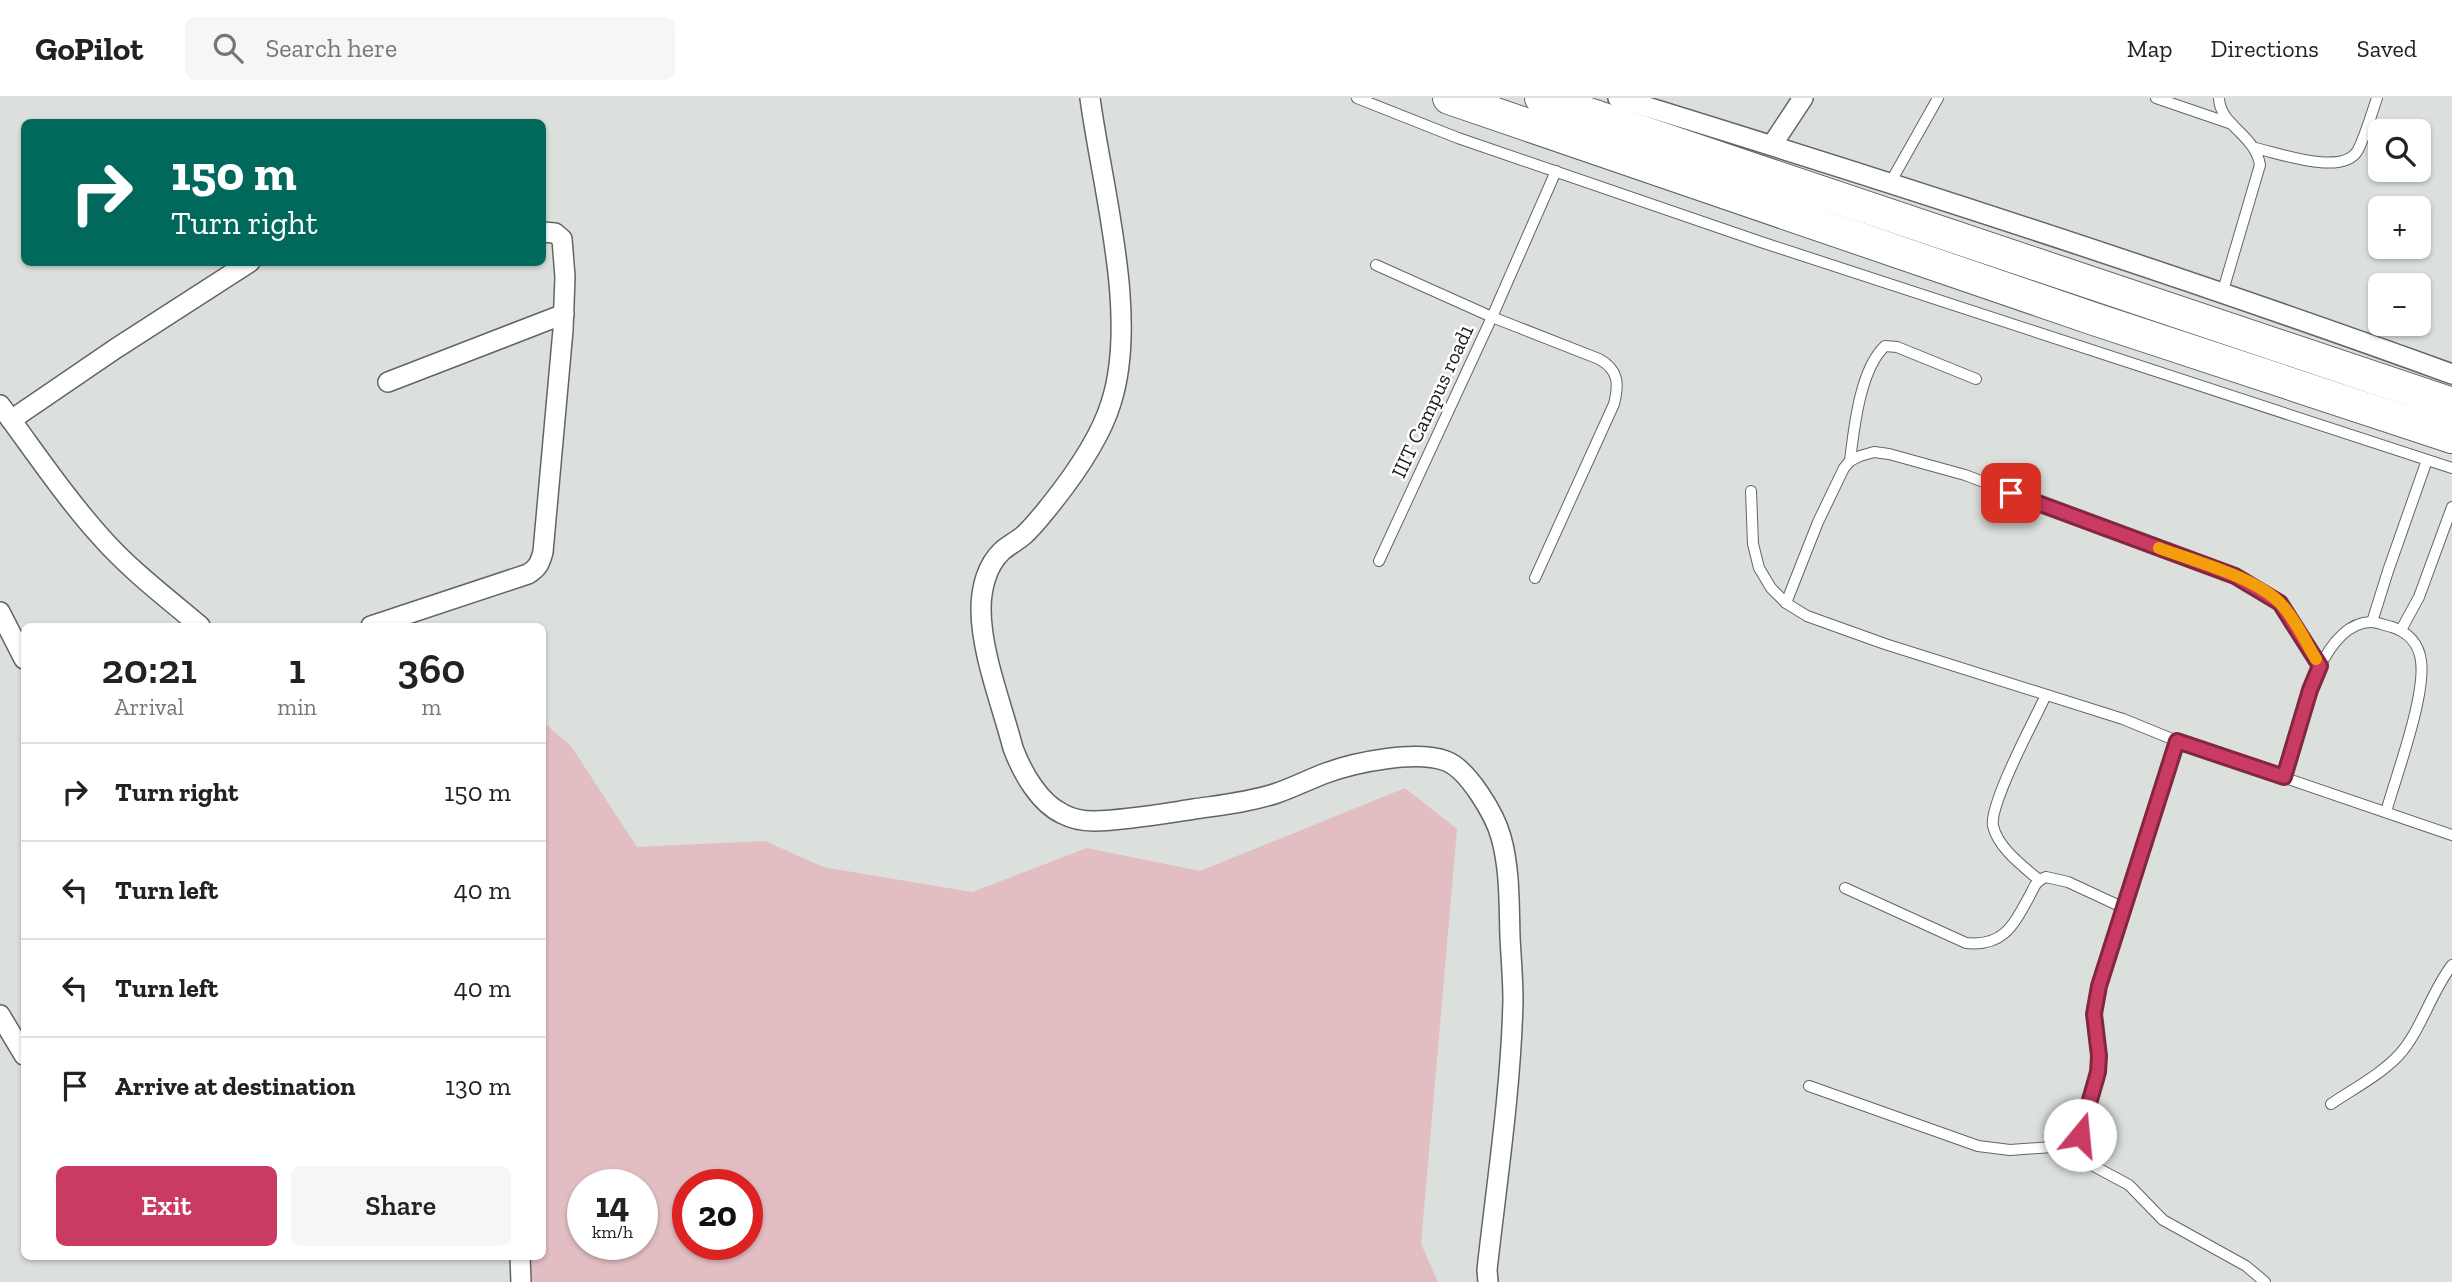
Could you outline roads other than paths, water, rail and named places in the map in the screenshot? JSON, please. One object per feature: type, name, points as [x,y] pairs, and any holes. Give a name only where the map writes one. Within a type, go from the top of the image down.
[{"type":"highway","points":[[1449,98],[2094,319],[2452,438]]},
{"type":"highway","points":[[1541,98],[2452,404]]},
{"type":"street","points":[[1090,98],[1115,251],[1121,343],[1111,403],[1094,439],[1051,504],[1024,535],[995,559],[988,569],[984,584],[981,608],[985,641],[1018,763],[1051,807],[1068,817],[1094,821],[1163,814],[1250,800],[1348,766],[1418,757],[1449,762],[1474,785],[1500,834],[1505,858],[1513,1000],[1506,1109],[1487,1270],[1488,1282]]},
{"type":"street","points":[[1618,98],[1890,183],[2452,374]]},
{"type":"street","points":[[1772,145],[1803,98]]},
{"type":"street","points":[[380,623],[537,569],[543,552],[564,314],[564,245],[559,236],[546,233]]},
{"type":"street","points":[[196,623],[102,539],[6,412],[115,349],[244,266]]},
{"type":"street","points":[[388,382],[564,314]]},
{"type":"street","points":[[0,615],[21,654]]},
{"type":"street","points":[[0,1014],[21,1050]]},
{"type":"street","points":[[520,1260],[521,1282]]},
{"type":"lane","points":[[1357,98],[1458,138],[1760,242],[2452,468]]},
{"type":"lane","points":[[1890,183],[1938,98]]},
{"type":"lane","points":[[2156,98],[2232,124]]},
{"type":"lane","points":[[2219,98],[2222,112],[2255,148],[2260,165],[2222,294]]},
{"type":"lane","points":[[2255,148],[2327,164],[2349,160],[2357,151],[2377,98]]},
{"type":"lane","points":[[1376,265],[1492,317],[1556,171]]},
{"type":"lane","name":"IIIT Campus road1","points":[[1379,561],[1492,317],[1609,364],[1619,384],[1614,404],[1535,578]]},
{"type":"lane","points":[[1786,603],[1834,487],[1850,461],[1860,402],[1875,360],[1885,346],[1891,345],[1976,379]]},
{"type":"lane","points":[[1850,461],[1874,452],[1965,475],[2235,576],[2280,603],[2320,666]]},
{"type":"lane","points":[[2372,622],[2427,460]]},
{"type":"lane","points":[[1751,491],[1753,544],[1759,568],[1771,588],[1786,603],[1807,616],[1885,645],[2123,719],[2177,741],[2452,835]]},
{"type":"lane","points":[[2401,630],[2419,597],[2452,507]]},
{"type":"lane","points":[[2284,777],[2310,690],[2320,666],[2337,640],[2347,630],[2372,622],[2401,630],[2419,650],[2422,671],[2386,812]]},
{"type":"lane","points":[[2039,880],[2013,856],[1998,838],[1993,825],[1997,801],[2046,695]]},
{"type":"lane","points":[[2177,741],[2096,999],[2094,1014],[2098,1072],[2079,1145],[2080,1153],[2088,1163],[2129,1185],[2163,1220],[2246,1266],[2265,1282]]},
{"type":"lane","points":[[1845,888],[1966,943],[1980,944],[1996,940],[2007,933],[2039,880],[2053,877],[2124,908]]},
{"type":"lane","points":[[2331,1104],[2399,1055],[2452,965]]},
{"type":"lane","points":[[1809,1086],[1978,1146],[2010,1150],[2079,1145]]}]
